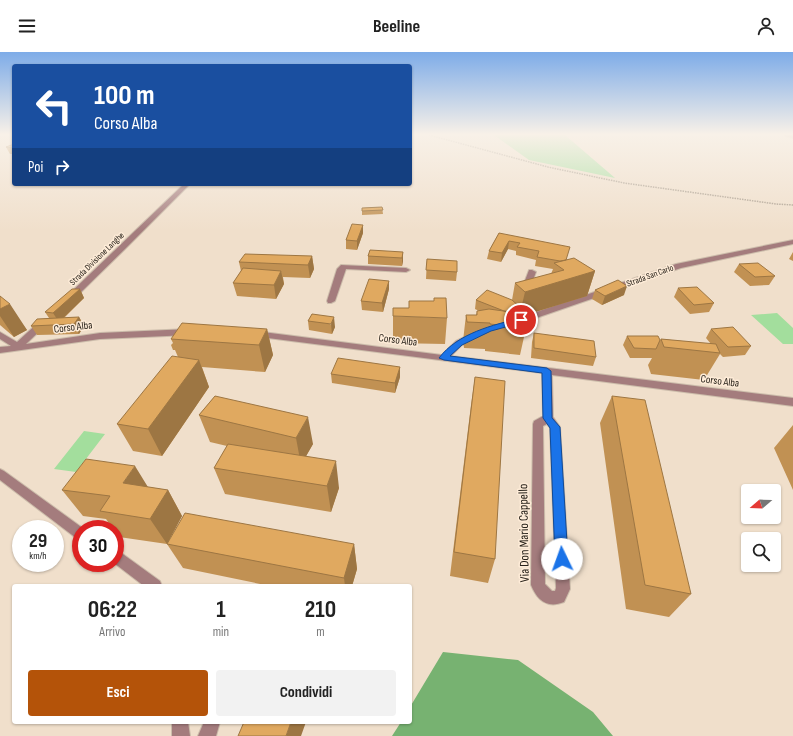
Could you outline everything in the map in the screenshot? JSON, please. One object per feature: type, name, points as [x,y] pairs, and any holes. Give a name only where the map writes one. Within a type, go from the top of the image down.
[{"type":"street","name":"Strada Divisione Langhe","points":[[65,303],[185,186]]},
{"type":"street","name":"Strada San Carlo","points":[[502,326],[559,308],[679,266],[793,242]]},
{"type":"street","points":[[331,301],[341,269],[344,267],[406,270]]},
{"type":"street","points":[[521,300],[532,272]]},
{"type":"street","points":[[0,335],[18,346],[47,319]]},
{"type":"street","name":"Corso Alba","points":[[0,350],[18,346],[100,336],[144,332],[197,332]]},
{"type":"street","points":[[444,358],[459,343],[482,332]]},
{"type":"street","name":"Corso Alba","points":[[242,333],[793,402]]},
{"type":"street","name":"Via Don Mario Cappello","points":[[547,371],[548,418],[555,427],[563,589],[560,597],[551,599],[544,596],[538,585],[538,424],[548,418]]},
{"type":"street","points":[[0,474],[72,527]]},
{"type":"street","points":[[124,563],[152,584]]},
{"type":"street","points":[[180,724],[181,736]]},
{"type":"street","points":[[207,736],[211,724]]},
{"type":"path","points":[[548,167],[624,183],[776,204],[793,205]]},
{"type":"green space","points":[[562,167],[602,167],[615,178]]},
{"type":"green space","points":[[777,313],[793,328],[793,344],[783,344],[751,315]]},
{"type":"green space","points":[[84,431],[105,434],[76,472],[54,469]]},
{"type":"green space","points":[[443,652],[518,660],[593,712],[613,736],[392,736],[400,724],[412,724],[412,704]]},
{"type":"building","points":[[382,207],[383,210],[362,211],[362,208]]},
{"type":"building","points":[[352,224],[363,225],[357,241],[346,240]]},
{"type":"building","points":[[499,233],[570,247],[566,260],[560,261],[537,257],[539,251],[517,247],[520,243],[509,241],[502,253],[489,251]]},
{"type":"building","points":[[370,250],[403,252],[402,258],[368,256]]},
{"type":"building","points":[[245,254],[312,256],[308,265],[239,262]]},
{"type":"building","points":[[574,258],[595,271],[525,292],[515,283],[564,270],[554,263]]},
{"type":"building","points":[[427,259],[457,261],[457,272],[426,270]]},
{"type":"building","points":[[758,263],[775,276],[755,277],[739,264]]},
{"type":"building","points":[[243,268],[281,271],[274,285],[233,283]]},
{"type":"building","points":[[369,279],[389,281],[382,303],[361,301]]},
{"type":"building","points":[[618,280],[627,286],[605,296],[595,290]]},
{"type":"building","points":[[697,287],[714,303],[694,305],[678,288]]},
{"type":"building","points":[[72,289],[80,289],[53,313],[45,312]]},
{"type":"building","points":[[487,290],[512,300],[521,308],[509,312],[476,300]]},
{"type":"building","points":[[0,296],[10,304],[0,309]]},
{"type":"building","points":[[434,298],[446,298],[447,318],[393,316],[393,308],[409,308],[409,301],[434,301]]},
{"type":"building","points":[[489,309],[525,314],[526,328],[490,323],[467,322],[466,315],[477,315],[477,311]]},
{"type":"building","points":[[312,314],[334,317],[331,324],[308,321]]},
{"type":"building","points":[[79,317],[74,324],[31,326],[37,319]]},
{"type":"building","points":[[182,323],[267,329],[259,345],[171,339]]},
{"type":"building","points":[[733,327],[751,346],[728,347],[711,329]]},
{"type":"building","points":[[534,333],[594,341],[596,357],[534,348]]},
{"type":"building","points":[[627,336],[658,336],[660,340],[656,349],[634,348]]},
{"type":"building","points":[[661,339],[716,344],[720,353],[664,347]]},
{"type":"building","points":[[172,356],[199,360],[148,429],[117,424]]},
{"type":"building","points":[[338,358],[400,367],[395,383],[331,374]]},
{"type":"building","points":[[475,377],[505,381],[495,559],[454,552]]},
{"type":"building","points":[[215,396],[308,417],[296,438],[199,415]]},
{"type":"building","points":[[612,396],[645,400],[691,594],[645,585]]},
{"type":"building","points":[[228,444],[336,461],[327,486],[214,468]]},
{"type":"building","points":[[86,459],[135,466],[123,483],[168,490],[150,519],[100,511],[110,496],[62,490]]},
{"type":"building","points":[[185,513],[354,544],[344,578],[167,544]]},
{"type":"building","points":[[243,724],[290,724],[286,736],[238,736]]},
{"type":"route","points":[[521,320],[488,329],[459,343],[444,358],[547,371],[548,418],[555,427],[562,559]]}]
